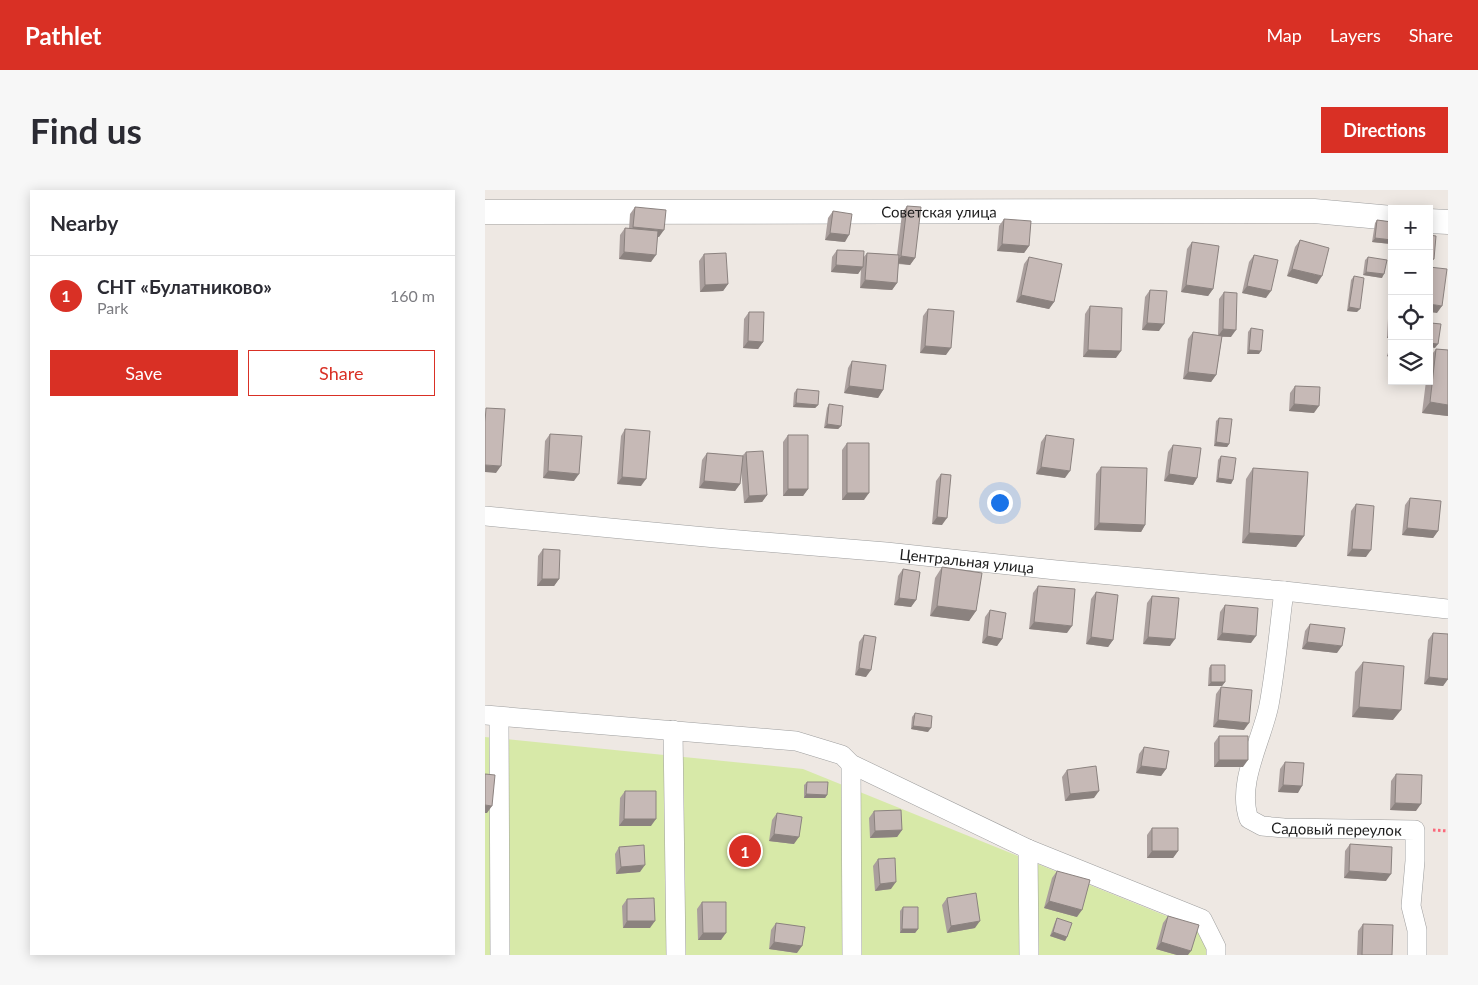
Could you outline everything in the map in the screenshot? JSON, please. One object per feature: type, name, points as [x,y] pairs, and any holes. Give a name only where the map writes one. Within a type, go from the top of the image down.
[{"type":"street","name":"Советская улица","points":[[485,212],[1314,211],[1388,218]]},
{"type":"street","points":[[1433,221],[1448,222]]},
{"type":"street","name":"Центральная улица","points":[[485,516],[886,552],[1448,609]]},
{"type":"street","name":"Садовый переулок","points":[[1284,591],[1269,705],[1247,784],[1245,809],[1249,819],[1262,826],[1415,830],[1415,861],[1411,906],[1417,930],[1417,955]]},
{"type":"street","points":[[500,955],[492,716],[796,741],[842,755],[851,764],[1028,849],[1203,918],[1216,947],[1216,955]]},
{"type":"street","points":[[673,730],[676,955]]},
{"type":"street","points":[[851,764],[852,955]]},
{"type":"street","points":[[1028,849],[1029,955]]},
{"type":"green space","points":[[485,737],[803,769],[1206,932],[1212,955],[485,955]]},
{"type":"building","points":[[907,206],[921,207],[915,258],[901,256]]},
{"type":"building","points":[[635,207],[666,210],[664,230],[633,227]]},
{"type":"building","points":[[833,211],[852,214],[849,235],[830,233]]},
{"type":"building","points":[[1004,219],[1031,221],[1029,246],[1002,244]]},
{"type":"building","points":[[1377,220],[1388,221],[1388,240],[1375,238]]},
{"type":"building","points":[[625,228],[658,231],[656,255],[624,252]]},
{"type":"building","points":[[1433,236],[1436,236],[1433,259]]},
{"type":"building","points":[[1300,240],[1329,248],[1322,276],[1292,269]]},
{"type":"building","points":[[1192,242],[1219,246],[1213,289],[1186,285]]},
{"type":"building","points":[[837,250],[864,251],[863,267],[836,265]]},
{"type":"building","points":[[726,253],[728,284],[705,285],[704,254]]},
{"type":"building","points":[[867,253],[899,255],[897,283],[865,280]]},
{"type":"building","points":[[1254,255],[1278,260],[1271,291],[1247,286]]},
{"type":"building","points":[[1029,257],[1062,264],[1054,302],[1021,295]]},
{"type":"building","points":[[1368,257],[1387,260],[1384,274],[1366,272]]},
{"type":"building","points":[[1433,267],[1447,269],[1442,306],[1433,305]]},
{"type":"building","points":[[1354,276],[1364,278],[1360,309],[1349,307]]},
{"type":"building","points":[[1150,290],[1167,291],[1164,324],[1147,323]]},
{"type":"building","points":[[1224,292],[1237,293],[1236,330],[1223,329]]},
{"type":"building","points":[[1090,306],[1122,308],[1121,351],[1088,350]]},
{"type":"building","points":[[928,309],[954,311],[951,348],[925,346]]},
{"type":"building","points":[[749,312],[764,312],[763,342],[748,341]]},
{"type":"building","points":[[1433,323],[1441,324],[1438,344],[1433,343]]},
{"type":"building","points":[[1251,328],[1263,330],[1261,351],[1249,350]]},
{"type":"building","points":[[1193,332],[1222,336],[1216,375],[1188,372]]},
{"type":"building","points":[[1436,349],[1448,350],[1448,405],[1430,402]]},
{"type":"building","points":[[852,361],[886,365],[883,390],[849,386]]},
{"type":"building","points":[[1295,386],[1320,387],[1319,406],[1294,404]]},
{"type":"building","points":[[797,389],[819,391],[818,405],[796,403]]},
{"type":"building","points":[[829,404],[843,406],[841,426],[827,424]]},
{"type":"building","points":[[486,408],[505,409],[501,466],[485,465]]},
{"type":"building","points":[[1219,418],[1232,419],[1229,444],[1216,442]]},
{"type":"building","points":[[625,429],[650,431],[646,479],[622,477]]},
{"type":"building","points":[[550,434],[582,436],[579,474],[548,471]]},
{"type":"building","points":[[788,435],[808,435],[808,489],[788,489]]},
{"type":"building","points":[[1046,435],[1074,439],[1070,471],[1041,467]]},
{"type":"building","points":[[847,443],[869,443],[869,493],[847,493]]},
{"type":"building","points":[[1173,445],[1201,448],[1197,478],[1169,474]]},
{"type":"building","points":[[763,451],[767,495],[749,496],[746,452]]},
{"type":"building","points":[[707,453],[743,456],[740,484],[704,481]]},
{"type":"building","points":[[1221,456],[1236,458],[1233,480],[1218,478]]},
{"type":"building","points":[[1101,467],[1147,468],[1145,525],[1099,523]]},
{"type":"building","points":[[1253,468],[1308,472],[1304,536],[1249,533]]},
{"type":"building","points":[[941,474],[951,475],[947,518],[937,517]]},
{"type":"building","points":[[1410,498],[1441,501],[1438,531],[1407,528]]},
{"type":"building","points":[[1356,504],[1374,506],[1371,550],[1352,549]]},
{"type":"building","points":[[543,549],[560,550],[559,579],[542,579]]},
{"type":"building","points":[[942,567],[982,573],[976,611],[937,606]]},
{"type":"building","points":[[903,569],[920,572],[916,600],[899,598]]},
{"type":"building","points":[[1038,586],[1075,589],[1072,626],[1034,622]]},
{"type":"building","points":[[1096,592],[1118,595],[1113,640],[1091,637]]},
{"type":"building","points":[[1152,596],[1179,598],[1175,639],[1148,637]]},
{"type":"building","points":[[1225,605],[1258,608],[1256,636],[1222,633]]},
{"type":"building","points":[[990,610],[1006,613],[1002,639],[987,636]]},
{"type":"building","points":[[1310,624],[1345,628],[1342,646],[1307,642]]},
{"type":"building","points":[[1433,633],[1448,634],[1448,679],[1429,677]]},
{"type":"building","points":[[864,635],[876,637],[871,670],[859,668]]},
{"type":"building","points":[[1363,662],[1404,666],[1401,710],[1359,707]]},
{"type":"building","points":[[1211,665],[1225,665],[1225,682],[1211,682]]},
{"type":"building","points":[[1221,687],[1252,690],[1249,723],[1218,720]]},
{"type":"building","points":[[915,713],[932,716],[931,728],[913,726]]},
{"type":"building","points":[[1219,736],[1248,736],[1248,760],[1219,760]]},
{"type":"building","points":[[1144,747],[1169,751],[1166,769],[1141,766]]},
{"type":"building","points":[[1285,762],[1304,763],[1302,786],[1283,785]]},
{"type":"building","points":[[1096,766],[1099,791],[1070,794],[1067,770]]},
{"type":"building","points":[[485,774],[495,775],[492,806],[485,805]]},
{"type":"building","points":[[1396,774],[1422,775],[1421,804],[1395,803]]},
{"type":"building","points":[[807,782],[828,782],[827,795],[806,794]]},
{"type":"building","points":[[625,791],[656,791],[656,819],[624,819]]},
{"type":"building","points":[[901,810],[902,830],[875,831],[874,811]]},
{"type":"building","points":[[777,813],[802,817],[799,837],[774,834]]},
{"type":"building","points":[[1152,828],[1178,828],[1178,851],[1152,851]]},
{"type":"building","points":[[1350,844],[1392,847],[1391,874],[1349,871]]},
{"type":"building","points":[[644,845],[645,865],[621,867],[619,847]]},
{"type":"building","points":[[895,858],[896,882],[880,884],[878,859]]},
{"type":"building","points":[[1057,871],[1090,880],[1082,910],[1049,901]]},
{"type":"building","points":[[976,893],[980,921],[951,926],[947,898]]},
{"type":"building","points":[[654,898],[655,921],[627,921],[627,899]]},
{"type":"building","points":[[702,902],[726,902],[726,933],[703,933]]},
{"type":"building","points":[[903,907],[918,907],[918,929],[902,929]]},
{"type":"building","points":[[1168,916],[1199,925],[1191,951],[1161,942]]},
{"type":"building","points":[[1057,918],[1072,923],[1067,937],[1053,932]]},
{"type":"building","points":[[776,923],[805,927],[802,946],[774,942]]},
{"type":"building","points":[[1363,924],[1393,925],[1392,955],[1362,955]]},
{"type":"place","name":"СНТ «Булатниково»","points":[[745,851]]}]
